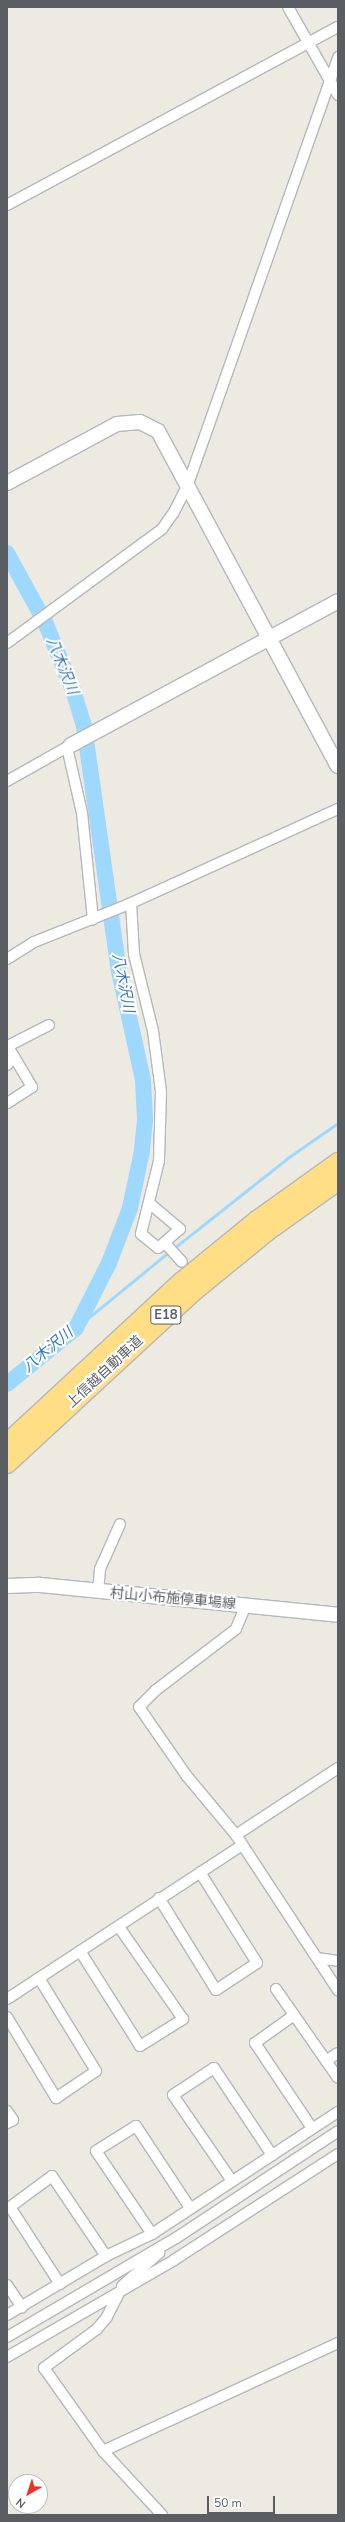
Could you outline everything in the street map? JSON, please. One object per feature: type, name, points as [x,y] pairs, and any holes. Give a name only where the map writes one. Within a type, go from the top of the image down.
[{"type":"highway","name":"上信越自動車道","points":[[7,1443],[181,1282],[257,1220],[338,1162]]},
{"type":"highway","name":"上信越自動車道","points":[[7,1464],[192,1292],[268,1231],[338,1181]]},
{"type":"street","points":[[288,7],[338,95]]},
{"type":"street","points":[[7,205],[338,26]]},
{"type":"street","points":[[7,643],[58,604],[162,529],[188,484],[338,58]]},
{"type":"street","points":[[7,483],[117,424],[140,422],[158,432],[188,484],[338,766]]},
{"type":"street","points":[[7,781],[111,722],[338,601]]},
{"type":"street","points":[[69,746],[82,813],[93,919]]},
{"type":"street","points":[[7,959],[34,942],[129,904],[338,809]]},
{"type":"street","points":[[129,904],[134,954],[152,1031],[161,1092],[159,1161],[150,1204],[141,1234],[158,1248],[165,1244],[180,1229],[150,1204]]},
{"type":"street","points":[[7,1103],[32,1087],[7,1046],[50,1025]]},
{"type":"street","points":[[7,1065],[14,1057]]},
{"type":"street","points":[[165,1244],[182,1262]]},
{"type":"street","points":[[98,1592],[100,1569],[120,1524]]},
{"type":"street","name":"村山小布施停車場線","points":[[7,1586],[40,1585],[338,1615]]},
{"type":"street","points":[[246,1605],[236,1629],[156,1690],[139,1707],[186,1775],[236,1835],[338,1990]]},
{"type":"street","points":[[236,1835],[338,1768]]},
{"type":"street","points":[[7,1999],[119,1927],[159,1898],[242,1844]]},
{"type":"street","points":[[159,1898],[216,1990],[257,1963],[200,1872]]},
{"type":"street","points":[[80,1951],[140,2046],[183,2020],[119,1927]]},
{"type":"street","points":[[317,1958],[338,1961]]},
{"type":"street","points":[[7,2017],[56,2098],[96,2071],[39,1978]]},
{"type":"street","points":[[276,1989],[338,2078]]},
{"type":"street","points":[[294,2015],[255,2043],[312,2128]]},
{"type":"street","points":[[326,2061],[338,2053]]},
{"type":"street","points":[[232,2181],[173,2095],[214,2068],[272,2155]]},
{"type":"street","points":[[7,2111],[13,2120],[7,2124]]},
{"type":"street","points":[[7,2315],[106,2256],[152,2234],[338,2112]]},
{"type":"street","points":[[152,2234],[96,2151],[136,2126],[190,2208]]},
{"type":"street","points":[[7,2337],[176,2238],[338,2131]]},
{"type":"street","points":[[7,2357],[103,2303],[338,2154]]},
{"type":"street","points":[[60,2284],[10,2207],[52,2176],[106,2256]]},
{"type":"street","points":[[103,2303],[176,2238]]},
{"type":"street","points":[[7,2285],[22,2307]]},
{"type":"street","points":[[119,2293],[107,2317],[97,2329],[44,2368],[103,2452],[162,2515]]},
{"type":"street","points":[[103,2452],[338,2342]]},
{"type":"waterway","name":"八木沢川","points":[[7,553],[45,622],[73,690],[84,726],[119,971],[143,1080],[145,1120],[142,1151],[130,1208],[109,1263],[76,1328],[7,1384]]},
{"type":"waterway","points":[[173,1249],[289,1157],[338,1123]]},
{"type":"waterway","points":[[76,1328],[169,1252]]}]
